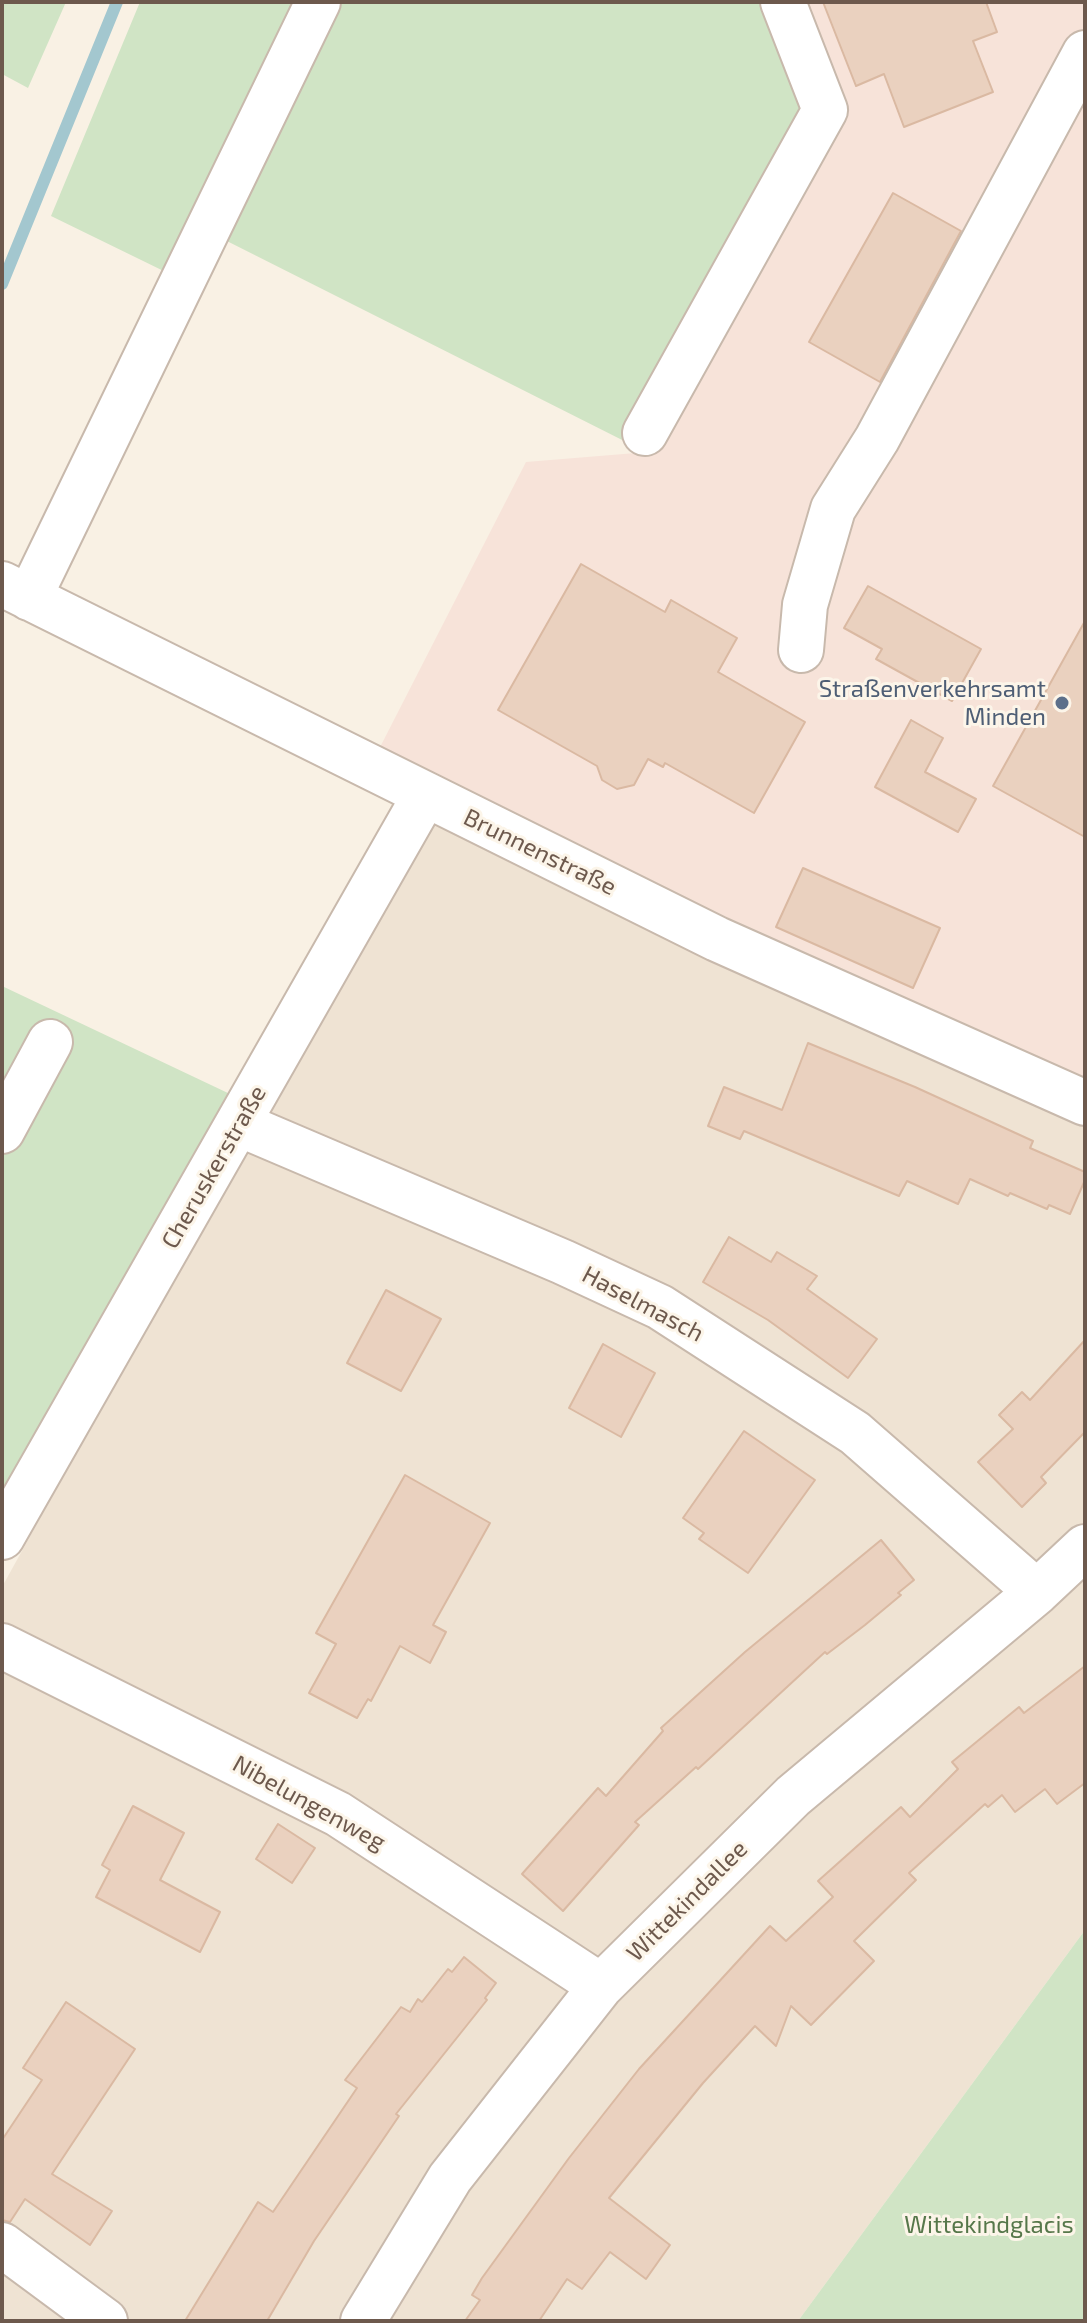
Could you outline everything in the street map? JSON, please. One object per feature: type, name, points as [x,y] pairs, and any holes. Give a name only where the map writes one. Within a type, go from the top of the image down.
[{"type":"street","points":[[15,591],[318,2]]},
{"type":"street","points":[[645,433],[825,110],[783,2]]},
{"type":"street","points":[[801,650],[805,605],[833,509],[877,439],[1085,53]]},
{"type":"street","name":"Brunnenstraße","points":[[15,591],[717,939],[1085,1103]]},
{"type":"street","name":"Cheruskerstraße","points":[[2,1537],[425,795]]},
{"type":"street","points":[[2,1131],[50,1042]]},
{"type":"street","name":"Haselmasch","points":[[239,1124],[563,1262],[660,1307],[855,1433],[1037,1592]]},
{"type":"street","name":"Wittekindallee","points":[[363,2321],[450,2178],[601,1986],[793,1796],[1037,1592],[1085,1547]]},
{"type":"street","name":"Nibelungenweg","points":[[2,1646],[338,1814],[601,1986]]},
{"type":"street","points":[[2,2245],[105,2321]]},
{"type":"shaded area","points":[[793,2],[1085,4],[1085,1083],[376,755],[526,462],[648,452]]},
{"type":"shaded area","points":[[444,787],[1085,1083],[1085,1930],[798,2321],[2,2321],[2,1587]]},
{"type":"green space","points":[[2,2],[66,2],[28,88],[2,74]]},
{"type":"green space","points":[[140,2],[793,2],[836,114],[648,453],[203,229],[180,279],[51,216]]},
{"type":"green space","points":[[2,986],[230,1094],[2,1508]]},
{"type":"green space","name":"Wittekindglacis","points":[[1085,1930],[1085,2321],[798,2321]]},
{"type":"building","points":[[823,2],[986,2],[997,32],[973,41],[993,92],[904,127],[884,74],[856,86]]},
{"type":"building","points":[[893,193],[961,231],[880,382],[809,342]]},
{"type":"building","points":[[581,564],[665,612],[671,600],[737,638],[718,672],[805,722],[754,813],[665,763],[663,767],[648,759],[634,785],[617,789],[602,780],[597,766],[498,710]]},
{"type":"building","points":[[868,586],[981,649],[952,701],[876,659],[882,649],[844,628]]},
{"type":"building","name":"Straßenverkehrsamt Minden","points":[[1085,621],[1085,837],[993,786]]},
{"type":"building","points":[[911,720],[943,738],[925,772],[976,799],[958,832],[875,787]]},
{"type":"building","points":[[803,868],[940,928],[913,988],[776,927]]},
{"type":"building","points":[[808,1043],[1033,1141],[1030,1148],[1085,1172],[1085,1180],[1070,1214],[1049,1205],[1047,1209],[1010,1193],[1008,1196],[970,1179],[958,1204],[907,1181],[899,1196],[744,1131],[740,1139],[708,1126],[724,1087],[782,1110]]},
{"type":"building","points":[[729,1237],[771,1262],[777,1252],[817,1276],[807,1289],[877,1339],[848,1378],[768,1320],[703,1282]]},
{"type":"building","points":[[386,1290],[441,1319],[401,1391],[347,1363]]},
{"type":"building","points":[[1085,1340],[1085,1432],[1041,1477],[1046,1483],[1022,1507],[978,1462],[1013,1429],[999,1415],[1022,1392],[1030,1400]]},
{"type":"building","points":[[603,1344],[655,1373],[621,1437],[569,1408]]},
{"type":"building","points":[[744,1431],[815,1480],[748,1573],[699,1539],[704,1533],[683,1518]]},
{"type":"building","points":[[405,1475],[490,1523],[433,1625],[446,1632],[430,1663],[400,1646],[371,1701],[368,1699],[357,1718],[309,1693],[336,1644],[316,1633]]},
{"type":"building","points":[[881,1540],[914,1580],[865,1625],[827,1654],[825,1652],[698,1769],[696,1767],[635,1822],[639,1825],[563,1911],[522,1874],[598,1788],[606,1796],[663,1731],[661,1728],[745,1652]]},
{"type":"building","points":[[1085,1666],[1085,1783],[1057,1804],[1045,1789],[1015,1812],[1002,1795],[988,1807],[985,1804],[909,1873],[916,1880],[854,1941],[874,1961],[811,2025],[791,2006],[776,2046],[755,2026],[703,2083],[609,2198],[670,2245],[646,2279],[610,2252],[582,2289],[567,2279],[539,2321],[465,2321],[480,2300],[472,2295],[482,2278],[569,2158],[639,2069],[770,1926],[786,1941],[833,1897],[818,1881],[901,1807],[910,1817],[958,1769],[952,1762],[1019,1707],[1024,1713]]},
{"type":"building","points":[[133,1806],[184,1833],[160,1880],[220,1912],[200,1952],[96,1897],[110,1870],[102,1865]]},
{"type":"building","points":[[278,1824],[315,1848],[292,1883],[256,1859]]},
{"type":"building","points":[[464,1957],[496,1983],[485,1998],[487,2000],[396,2114],[399,2116],[314,2241],[267,2321],[185,2321],[258,2202],[273,2212],[357,2088],[345,2080],[401,2007],[410,2012],[418,1999],[422,2002],[448,1969],[452,1972]]},
{"type":"building","points":[[66,2002],[135,2049],[52,2174],[112,2211],[90,2245],[25,2199],[10,2222],[2,2220],[2,2140],[42,2080],[23,2068]]},
{"type":"waterway","points":[[2,284],[117,2]]},
{"type":"place","name":"Straßenverkehrsamt Minden","points":[[1062,703]]}]
